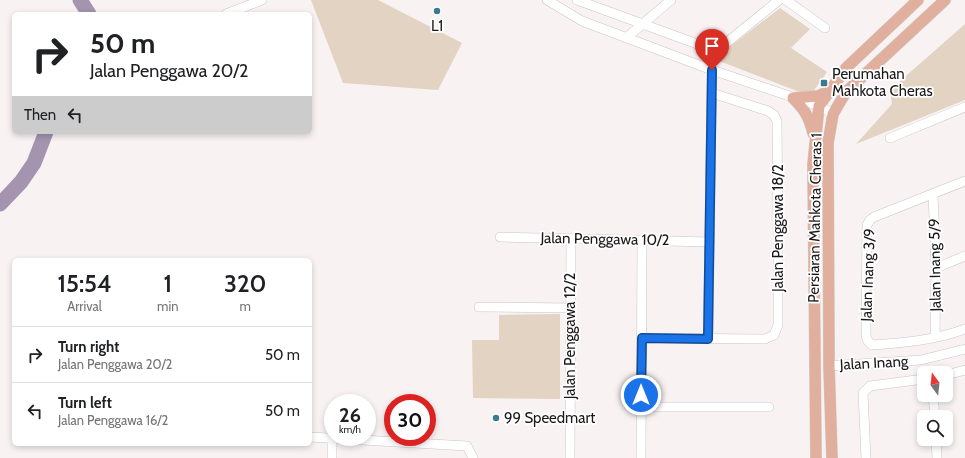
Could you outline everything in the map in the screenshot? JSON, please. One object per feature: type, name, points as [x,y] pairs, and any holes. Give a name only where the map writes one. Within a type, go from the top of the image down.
[{"type":"main road","name":"Persiaran Mahkota Cheras 1","points":[[816,458],[813,164],[819,106],[846,68],[918,0]]},
{"type":"main road","name":"Persiaran Mahkota Cheras 1","points":[[832,458],[829,366],[828,143],[833,114],[846,92],[945,0]]},
{"type":"main road","points":[[794,98],[818,96],[829,91]]},
{"type":"main road","points":[[794,98],[810,120],[815,141]]},
{"type":"street","points":[[231,12],[262,0]]},
{"type":"street","points":[[547,0],[582,21],[712,70],[819,106],[833,114]]},
{"type":"street","points":[[577,0],[711,49],[725,44],[779,0]]},
{"type":"street","points":[[626,38],[671,0]]},
{"type":"street","points":[[786,0],[825,28]]},
{"type":"street","points":[[642,338],[708,339],[712,70]]},
{"type":"street","name":"Jalan Penggawa 18/2","points":[[708,339],[765,339],[774,335],[778,325],[777,121],[774,115],[768,111],[712,93]]},
{"type":"street","points":[[890,138],[965,107]]},
{"type":"street","points":[[933,194],[965,181]]},
{"type":"street","name":"Jalan Inang 3/9","points":[[933,194],[874,217],[867,225],[866,336],[872,345],[904,343],[935,337]]},
{"type":"street","name":"Jalan Inang 5/9","points":[[933,194],[936,268],[935,337]]},
{"type":"street","name":"Jalan Penggawa 10/2","points":[[500,237],[710,242]]},
{"type":"street","name":"Jalan Penggawa 12/2","points":[[570,458],[571,239]]},
{"type":"street","points":[[641,458],[642,240]]},
{"type":"street","points":[[936,268],[965,256]]},
{"type":"street","points":[[479,307],[570,308]]},
{"type":"street","points":[[935,337],[965,329]]},
{"type":"street","name":"Jalan Inang","points":[[829,366],[921,360],[965,349]]},
{"type":"street","points":[[953,373],[965,370]]},
{"type":"street","points":[[866,458],[863,393],[870,386],[917,381]]},
{"type":"street","points":[[641,407],[769,407]]},
{"type":"street","points":[[312,437],[324,438]]},
{"type":"street","points":[[376,441],[467,446],[473,458]]},
{"type":"street","points":[[332,446],[332,458]]},
{"type":"street","points":[[936,446],[937,458]]},
{"type":"shaded area","points":[[311,0],[378,0],[462,43],[438,90],[343,83]]},
{"type":"shaded area","points":[[780,8],[810,29],[791,48],[827,72],[810,96],[714,59]]},
{"type":"shaded area","points":[[965,24],[965,100],[856,144],[892,104],[890,90]]},
{"type":"shaded area","points":[[560,314],[560,399],[473,398],[472,340],[499,340],[499,315]]},
{"type":"waterway","points":[[80,0],[88,12]]},
{"type":"waterway","points":[[0,204],[21,182],[34,163],[45,134]]},
{"type":"place","name":"L1","points":[[437,11]]},
{"type":"place","name":"Perumahan Mahkota Cheras","points":[[824,83]]},
{"type":"place","name":"99 Speedmart","points":[[496,418]]},
{"type":"route","points":[[641,395],[642,338],[708,339],[712,70]]}]
